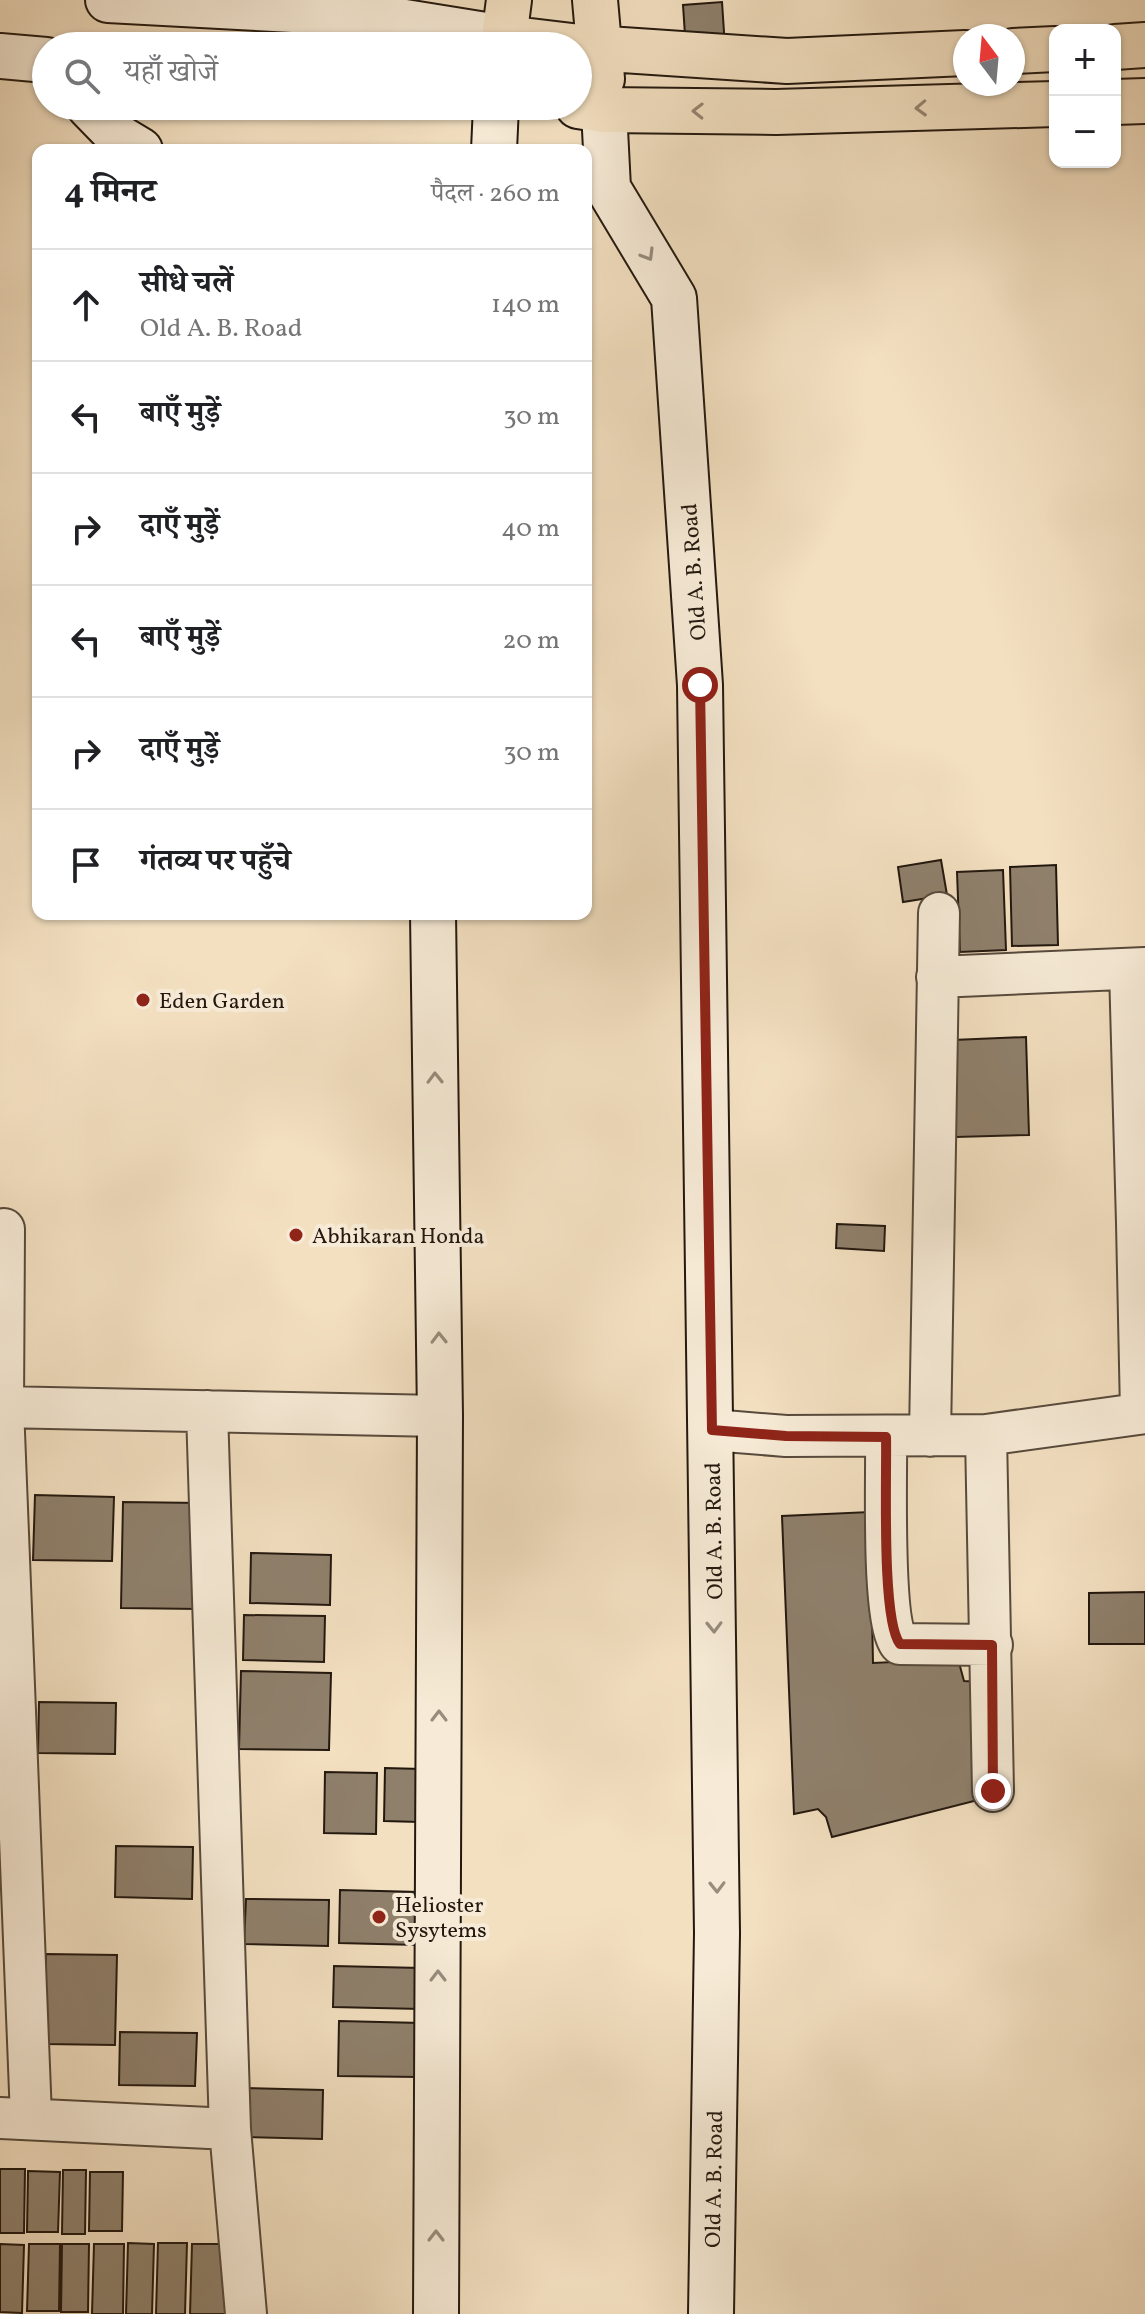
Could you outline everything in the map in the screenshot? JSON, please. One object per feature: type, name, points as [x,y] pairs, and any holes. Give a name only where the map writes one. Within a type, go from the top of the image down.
[{"type":"main road","points":[[108,0],[349,13],[505,28]]},
{"type":"main road","name":"Old A. B. Road","points":[[587,32],[595,0]]},
{"type":"main road","points":[[1121,47],[1145,45]]},
{"type":"main road","points":[[592,48],[787,61],[953,54]]},
{"type":"main road","points":[[1025,50],[1049,49]]},
{"type":"main road","points":[[0,56],[32,59]]},
{"type":"main road","points":[[1121,102],[1145,101]]},
{"type":"main road","points":[[592,108],[776,112],[1049,104]]},
{"type":"main road","name":"Old A. B. Road","points":[[592,113],[608,188],[674,298],[700,685],[717,1933],[711,2314]]},
{"type":"main road","points":[[103,120],[130,144]]},
{"type":"main road","points":[[433,920],[440,1416],[436,2314]]},
{"type":"street","points":[[930,1436],[939,913]]},
{"type":"street","points":[[712,1430],[786,1436],[986,1435],[1143,1412],[1138,969],[937,977]]},
{"type":"street","points":[[4,1229],[2,1407],[15,2118],[230,2129]]},
{"type":"street","points":[[2,1407],[440,1416]]},
{"type":"street","points":[[207,1411],[230,2129],[246,2314]]},
{"type":"street","points":[[986,1435],[993,1791]]},
{"type":"street","points":[[886,1437],[888,1579],[894,1636],[900,1644],[992,1645]]},
{"type":"building","points":[[722,2],[725,47],[686,50],[683,5]]},
{"type":"building","points":[[941,860],[947,895],[903,902],[898,867]]},
{"type":"building","points":[[1056,865],[1058,945],[1012,946],[1010,867]]},
{"type":"building","points":[[1003,870],[1006,950],[960,952],[957,872]]},
{"type":"building","points":[[1026,1037],[1029,1135],[956,1137],[953,1040]]},
{"type":"building","points":[[837,1224],[885,1226],[884,1251],[836,1248]]},
{"type":"building","points":[[35,1495],[114,1497],[112,1561],[33,1560]]},
{"type":"building","points":[[123,1502],[202,1503],[199,1609],[121,1608]]},
{"type":"building","points":[[870,1512],[873,1663],[958,1659],[964,1681],[984,1682],[986,1798],[832,1837],[826,1817],[818,1809],[794,1814],[782,1516]]},
{"type":"building","points":[[251,1553],[331,1555],[330,1605],[250,1603]]},
{"type":"building","points":[[1145,1592],[1145,1644],[1089,1644],[1089,1593]]},
{"type":"building","points":[[244,1615],[325,1616],[324,1662],[243,1660]]},
{"type":"building","points":[[241,1671],[331,1673],[329,1750],[239,1749]]},
{"type":"building","points":[[39,1702],[116,1703],[115,1754],[38,1753]]},
{"type":"building","points":[[385,1768],[421,1769],[419,1822],[384,1821]]},
{"type":"building","points":[[325,1772],[377,1773],[376,1834],[324,1833]]},
{"type":"building","points":[[116,1846],[193,1847],[192,1899],[115,1897]]},
{"type":"building","name":"Helioster Sysytems","points":[[340,1890],[419,1892],[418,1945],[339,1943]]},
{"type":"building","points":[[246,1899],[329,1900],[328,1946],[244,1944]]},
{"type":"building","points":[[46,1954],[117,1955],[115,2045],[45,2044]]},
{"type":"building","points":[[334,1966],[421,1968],[421,2009],[333,2007]]},
{"type":"building","points":[[339,2021],[421,2023],[419,2077],[338,2076]]},
{"type":"building","points":[[120,2032],[197,2033],[195,2086],[119,2085]]},
{"type":"building","points":[[244,2088],[323,2090],[322,2139],[243,2137]]},
{"type":"building","points":[[0,2169],[25,2169],[24,2233],[0,2233]]},
{"type":"building","points":[[63,2170],[86,2170],[85,2234],[62,2234]]},
{"type":"building","points":[[28,2171],[60,2172],[58,2232],[27,2232]]},
{"type":"building","points":[[90,2172],[123,2172],[122,2231],[89,2231]]},
{"type":"building","points":[[128,2243],[154,2244],[152,2314],[126,2314]]},
{"type":"building","points":[[158,2243],[187,2243],[185,2314],[156,2314]]},
{"type":"building","points":[[0,2244],[24,2245],[22,2313],[0,2312]]},
{"type":"building","points":[[29,2244],[60,2244],[59,2311],[27,2311]]},
{"type":"building","points":[[62,2244],[89,2244],[88,2312],[61,2312]]},
{"type":"building","points":[[94,2244],[124,2244],[123,2314],[92,2314]]},
{"type":"building","points":[[192,2244],[231,2244],[230,2314],[190,2314]]},
{"type":"place","name":"Eden Garden","points":[[143,1000]]},
{"type":"place","name":"Abhikaran Honda","points":[[296,1235]]},
{"type":"place","name":"Helioster Sysytems","points":[[379,1917]]},
{"type":"route","points":[[700,685],[712,1430],[786,1436],[886,1437],[888,1579],[894,1636],[900,1644],[992,1645],[993,1791]]}]
